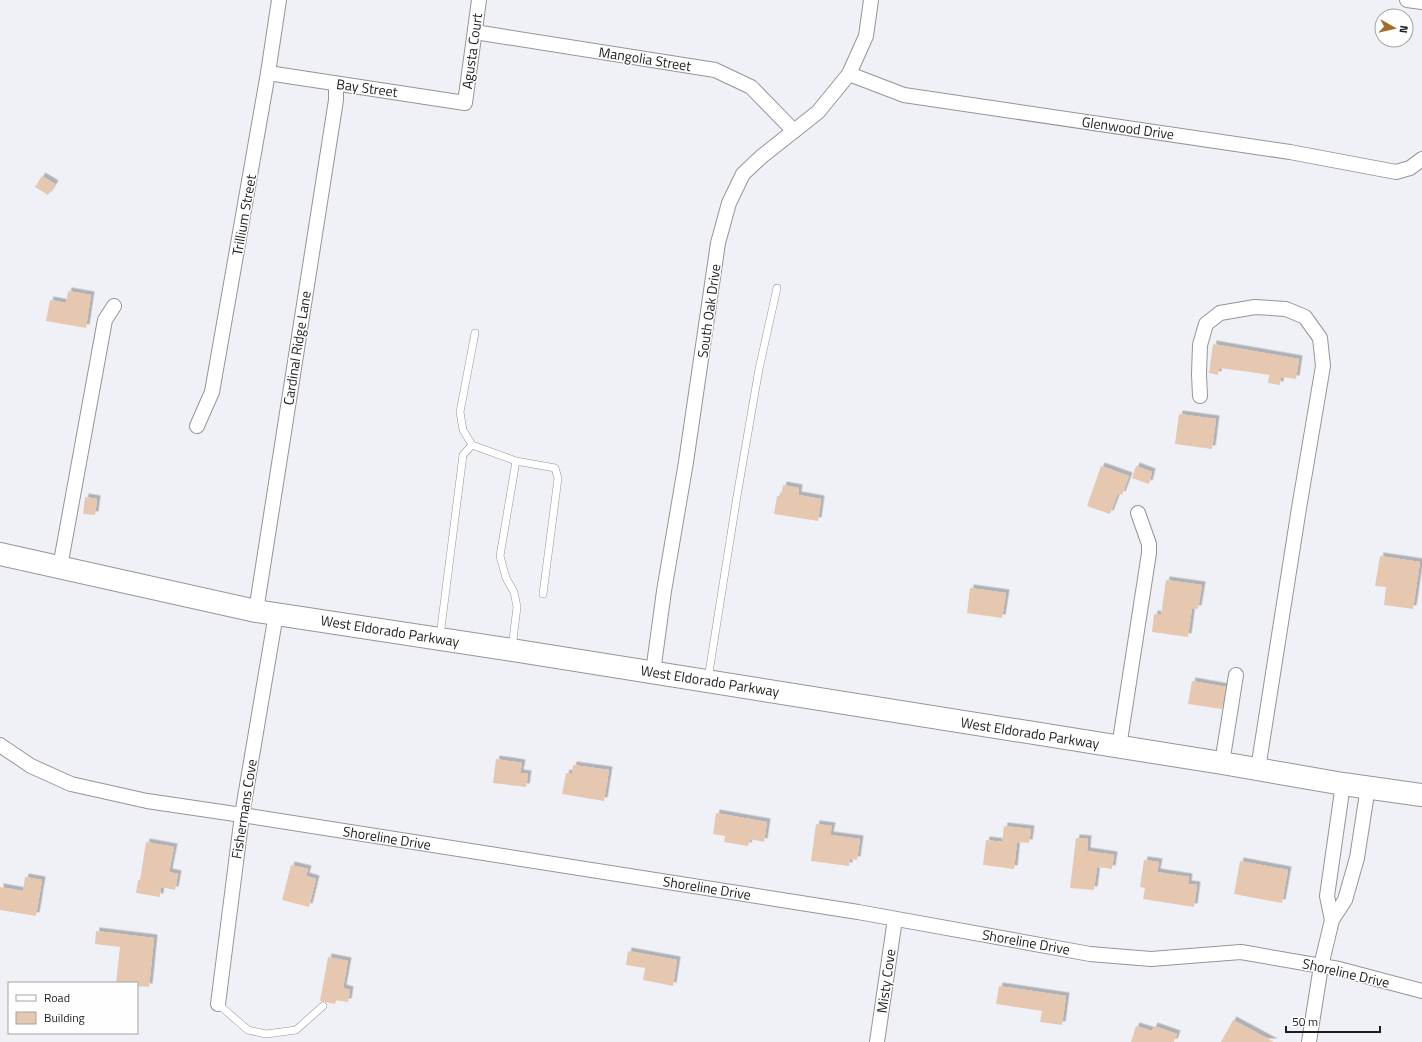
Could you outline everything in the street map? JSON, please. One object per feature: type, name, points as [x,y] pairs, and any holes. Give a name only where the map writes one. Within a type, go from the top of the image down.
[{"type":"main road","name":"West Eldorado Parkway","points":[[0,554],[266,612],[653,672],[1222,763],[1343,784],[1422,795]]},
{"type":"street","name":"Trillium Street","points":[[197,426],[212,392],[268,73],[279,0]]},
{"type":"street","name":"Agusta Court","points":[[465,102],[479,0]]},
{"type":"street","name":"South Oak Drive","points":[[653,672],[664,591],[686,462],[720,236],[729,203],[743,174],[761,157],[818,112],[849,74],[866,36],[871,0]]},
{"type":"street","points":[[1407,0],[1422,2]]},
{"type":"street","name":"Mangolia Street","points":[[475,32],[714,70],[751,87],[794,130]]},
{"type":"street","name":"Bay Street","points":[[268,73],[465,102]]},
{"type":"street","name":"Glenwood Drive","points":[[849,74],[904,95],[1290,152],[1396,172],[1410,168],[1422,158]]},
{"type":"street","name":"Cardinal Ridge Lane","points":[[266,612],[336,100],[336,84]]},
{"type":"street","points":[[60,567],[104,320],[114,306]]},
{"type":"street","points":[[1200,396],[1200,345],[1206,324],[1220,313],[1255,307],[1286,309],[1305,316],[1320,338],[1323,366],[1297,516],[1258,769]]},
{"type":"street","points":[[1119,747],[1149,553],[1149,544],[1138,513]]},
{"type":"street","name":"Fishermans Cove","points":[[218,1004],[266,612]]},
{"type":"street","points":[[1222,763],[1236,674]]},
{"type":"street","name":"Shoreline Drive","points":[[0,745],[32,766],[71,784],[147,802],[242,815],[858,912],[1090,954],[1151,959],[1241,952],[1339,969],[1422,991]]},
{"type":"street","points":[[1332,920],[1327,896],[1343,784]]},
{"type":"street","points":[[1309,1042],[1321,966],[1332,920],[1345,900],[1357,858],[1368,787]]},
{"type":"street","name":"Misty Cove","points":[[877,1042],[895,919]]},
{"type":"lane","points":[[708,681],[737,496],[759,369],[777,288]]},
{"type":"lane","points":[[475,334],[460,412],[463,430],[472,445],[516,461],[555,468],[558,478],[543,594]]},
{"type":"lane","points":[[440,639],[463,455],[472,445]]},
{"type":"lane","points":[[512,650],[517,607],[514,592],[506,578],[500,556],[516,461]]},
{"type":"lane","points":[[218,1004],[248,1030],[266,1034],[296,1030],[323,1006]]},
{"type":"building","points":[[42,176],[55,184],[48,195],[35,187]]},
{"type":"building","points":[[68,291],[91,295],[86,328],[46,321],[50,300],[66,303]]},
{"type":"building","points":[[1213,344],[1299,359],[1296,379],[1281,377],[1280,385],[1268,383],[1269,375],[1219,368],[1218,375],[1209,373]]},
{"type":"building","points":[[1179,414],[1216,419],[1212,449],[1175,444]]},
{"type":"building","points":[[1101,466],[1129,476],[1122,495],[1118,493],[1110,514],[1087,506]]},
{"type":"building","points":[[1136,466],[1152,472],[1149,484],[1132,478]]},
{"type":"building","points":[[783,485],[799,488],[798,495],[821,499],[818,521],[774,514],[777,496],[781,496]]},
{"type":"building","points":[[85,497],[97,499],[95,515],[83,514]]},
{"type":"building","points":[[1380,556],[1420,562],[1413,609],[1384,605],[1386,587],[1375,586]]},
{"type":"building","points":[[1166,580],[1202,585],[1198,609],[1192,608],[1188,637],[1152,632],[1154,614],[1161,615]]},
{"type":"building","points":[[970,588],[1006,593],[1002,618],[967,613]]},
{"type":"building","points":[[1192,681],[1226,687],[1222,709],[1188,704]]},
{"type":"building","points":[[496,759],[522,763],[520,773],[528,774],[526,787],[493,783]]},
{"type":"building","points":[[573,765],[609,770],[604,801],[562,794],[566,773],[572,774]]},
{"type":"building","points":[[716,813],[767,822],[764,842],[750,839],[748,846],[724,842],[725,836],[713,834]]},
{"type":"building","points":[[816,824],[832,826],[830,835],[860,839],[857,860],[850,859],[849,866],[811,861]]},
{"type":"building","points":[[1004,826],[1031,829],[1029,843],[1017,842],[1014,869],[983,865],[986,840],[1002,842]]},
{"type":"building","points":[[1076,838],[1088,839],[1087,851],[1114,855],[1112,869],[1097,867],[1094,890],[1070,888]]},
{"type":"building","points":[[146,842],[174,847],[169,872],[178,874],[175,890],[161,887],[160,897],[136,893],[138,880],[140,880]]},
{"type":"building","points":[[1144,860],[1159,862],[1157,872],[1189,877],[1188,884],[1197,885],[1194,907],[1143,899],[1145,888],[1140,887]]},
{"type":"building","points":[[1240,861],[1288,870],[1282,903],[1234,894]]},
{"type":"building","points":[[291,865],[308,869],[306,876],[316,879],[309,907],[282,900]]},
{"type":"building","points":[[25,877],[42,880],[36,916],[0,910],[0,887],[23,891]]},
{"type":"building","points":[[96,931],[154,938],[149,987],[138,986],[138,982],[116,982],[120,947],[95,944]]},
{"type":"building","points":[[628,951],[677,960],[673,986],[643,980],[645,968],[626,965]]},
{"type":"building","points":[[328,957],[348,961],[343,988],[350,990],[348,1002],[336,1000],[335,1004],[320,1001]]},
{"type":"building","points":[[999,986],[1066,996],[1062,1025],[1040,1022],[1042,1011],[996,1004]]},
{"type":"building","points":[[1233,1020],[1274,1042],[1221,1042]]},
{"type":"building","points":[[1136,1026],[1152,1031],[1154,1026],[1177,1034],[1174,1042],[1131,1042]]}]
